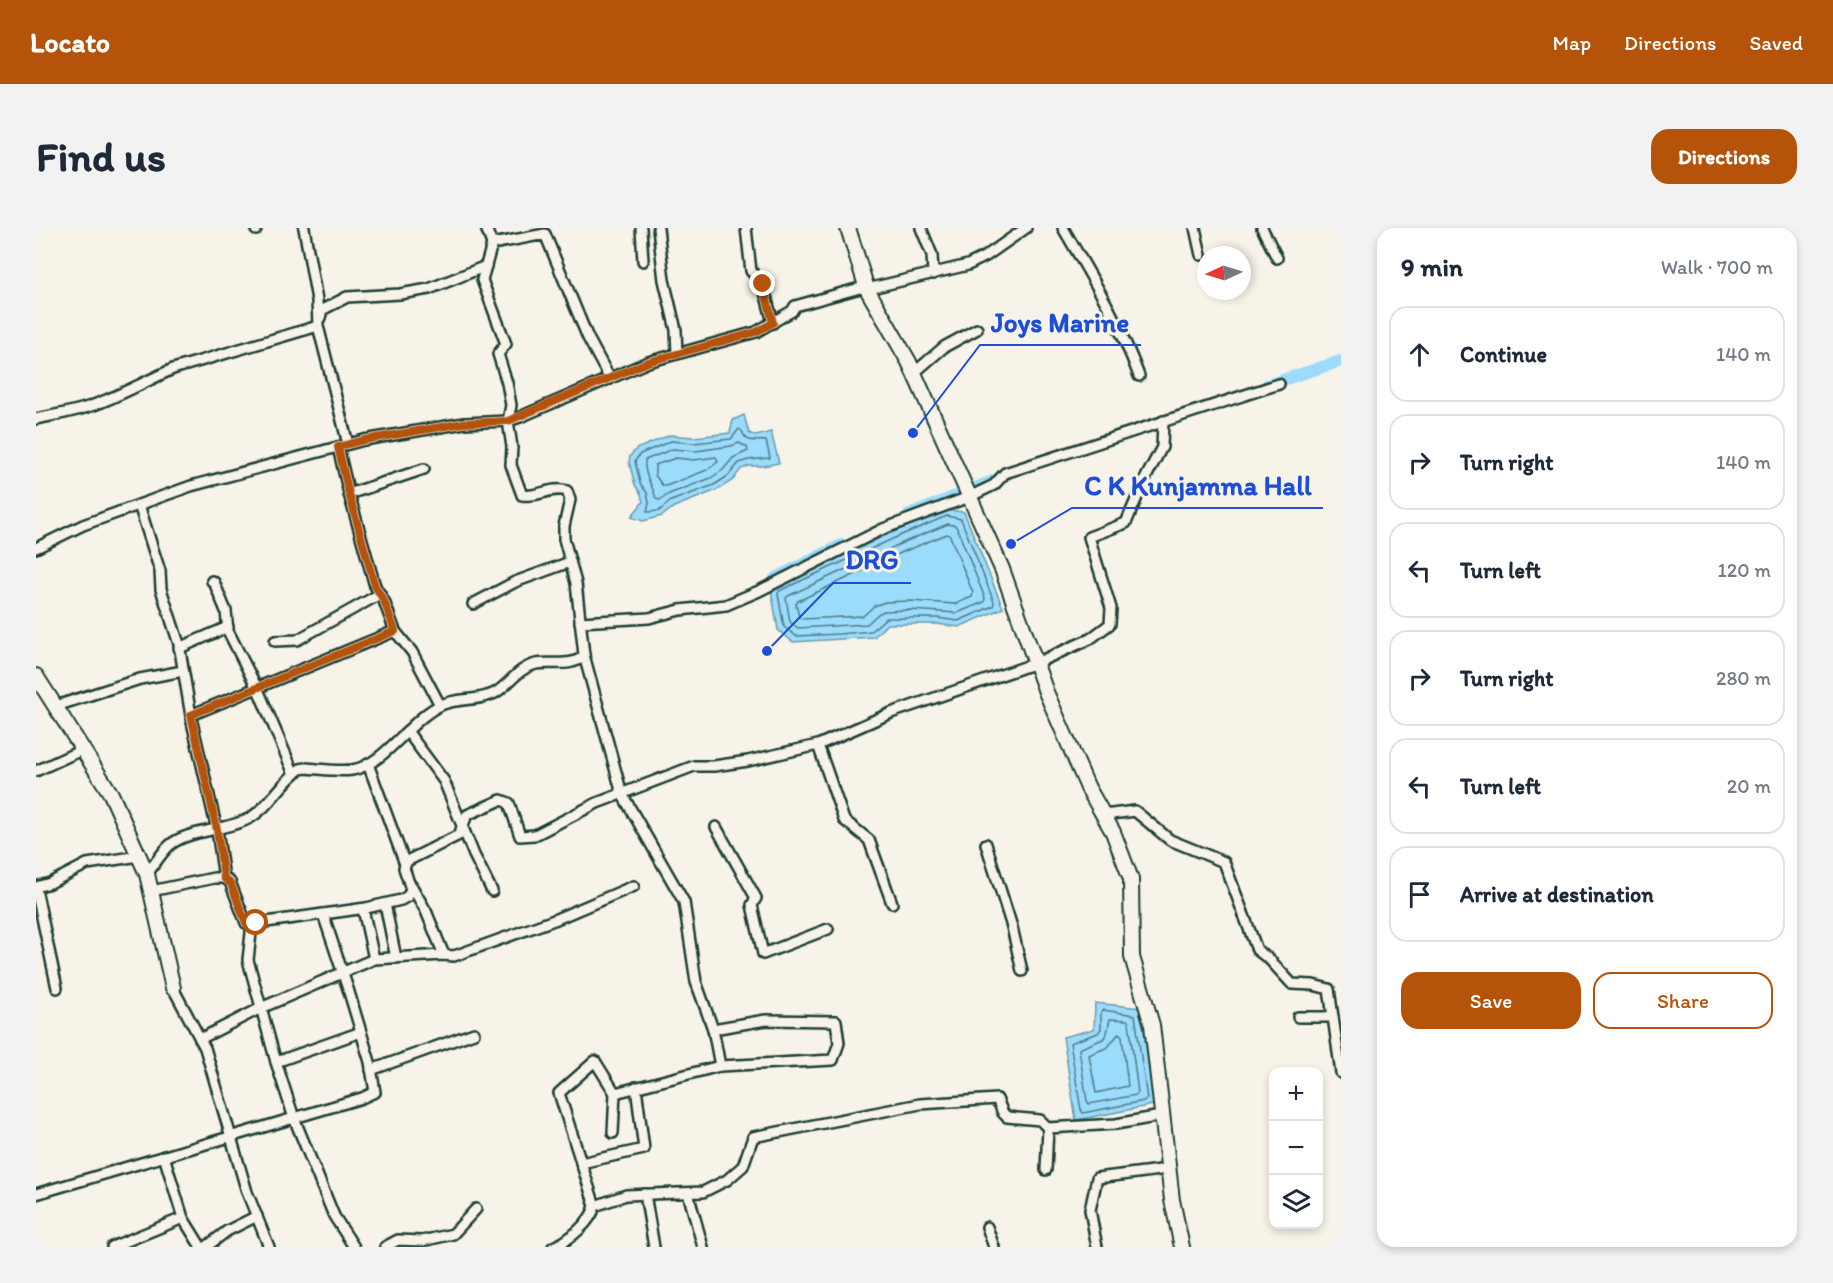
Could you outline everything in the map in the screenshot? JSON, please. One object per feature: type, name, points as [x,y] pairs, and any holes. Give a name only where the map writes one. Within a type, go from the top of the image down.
[{"type":"street","points":[[304,228],[317,300],[318,326],[348,444]]},
{"type":"street","points":[[486,228],[492,244],[482,280],[506,344],[498,354],[512,405],[508,421],[512,447],[511,465],[522,495],[567,490],[570,500],[564,526],[576,583],[584,655],[622,794],[684,902],[696,982],[713,1029],[720,1066]]},
{"type":"street","points":[[641,228],[643,261]]},
{"type":"street","points":[[658,228],[664,280],[675,330],[677,354]]},
{"type":"street","points":[[746,228],[751,271],[763,284],[773,323]]},
{"type":"street","points":[[848,228],[867,289],[914,373],[1002,569],[1046,692],[1088,788],[1113,832],[1131,879],[1132,957],[1152,1025],[1172,1200],[1185,1246]]},
{"type":"street","points":[[921,228],[932,255],[933,273]]},
{"type":"street","points":[[36,548],[83,525],[191,486],[348,444],[464,423],[508,421],[648,362],[756,332],[792,311],[795,306],[860,288],[867,289],[968,265],[1026,228]]},
{"type":"street","points":[[1063,228],[1125,338],[1139,376]]},
{"type":"street","points":[[1195,228],[1199,246]]},
{"type":"street","points":[[1263,228],[1277,258]]},
{"type":"street","points":[[492,244],[545,234],[588,338],[610,379]]},
{"type":"street","points":[[318,326],[322,310],[347,297],[429,290],[486,266]]},
{"type":"street","points":[[36,419],[90,407],[142,386],[151,379],[173,369],[318,326]]},
{"type":"street","points":[[914,373],[944,347],[977,329]]},
{"type":"street","points":[[580,622],[649,618],[680,610],[726,605],[883,530],[967,494],[994,485],[1005,473],[1279,384]]},
{"type":"street","points":[[405,864],[416,856],[459,835],[467,815],[501,800],[509,803],[520,836],[535,835],[597,803],[694,766],[714,766],[748,761],[818,745],[891,713],[1036,663],[1090,639],[1110,624],[1111,608],[1089,537],[1126,523],[1162,447],[1163,421]]},
{"type":"street","points":[[338,447],[375,586],[395,631],[412,652],[440,705]]},
{"type":"street","points":[[349,494],[424,469]]},
{"type":"street","points":[[139,505],[160,571],[161,590],[179,648],[191,715],[217,830],[224,878]]},
{"type":"street","points":[[473,604],[515,582],[570,562]]},
{"type":"street","points":[[212,581],[226,611],[228,627],[294,774]]},
{"type":"street","points":[[275,641],[297,640],[380,594]]},
{"type":"street","points":[[179,648],[228,627]]},
{"type":"street","points":[[191,715],[395,631]]},
{"type":"street","points":[[147,874],[171,844],[179,839],[217,830],[249,818],[262,809],[294,774],[306,768],[350,771],[368,764],[440,705],[479,699],[493,694],[527,667],[574,662],[580,660],[584,655]]},
{"type":"street","points":[[56,706],[140,680],[183,671]]},
{"type":"street","points":[[36,676],[111,794],[147,874],[173,988],[205,1047],[247,1192],[269,1247]]},
{"type":"street","points":[[407,731],[444,781],[474,855],[492,891]]},
{"type":"street","points":[[818,745],[844,820],[869,840],[892,903]]},
{"type":"street","points":[[36,771],[84,749]]},
{"type":"street","points":[[368,764],[411,885],[426,911],[444,954]]},
{"type":"street","points":[[1104,815],[1134,811],[1170,840],[1224,862],[1257,950],[1270,960],[1292,984],[1329,988],[1341,1073]]},
{"type":"street","points":[[716,827],[756,898],[752,905],[764,954],[828,929]]},
{"type":"street","points":[[986,844],[1012,927],[1022,971]]},
{"type":"street","points":[[57,988],[36,888],[50,884],[87,864],[139,856]]},
{"type":"street","points":[[151,891],[224,878],[231,884],[246,923],[252,924],[385,904],[404,898],[410,891],[411,885]]},
{"type":"street","points":[[200,1038],[261,1008],[374,959],[444,954],[454,956],[554,920],[634,886]]},
{"type":"street","points":[[385,904],[396,958]]},
{"type":"street","points":[[363,909],[374,959]]},
{"type":"street","points":[[36,1194],[375,1092],[361,1032],[323,914]]},
{"type":"street","points":[[252,924],[248,960],[276,1062],[294,1118],[334,1216],[354,1247]]},
{"type":"street","points":[[1298,1017],[1333,1017]]},
{"type":"street","points":[[615,1093],[720,1066],[833,1060],[839,1044],[836,1021],[766,1020],[713,1029]]},
{"type":"street","points":[[276,1062],[361,1032]]},
{"type":"street","points":[[371,1070],[474,1033]]},
{"type":"street","points":[[553,1247],[567,1244],[592,1215],[595,1206],[559,1093],[595,1061],[615,1093],[613,1133]]},
{"type":"street","points":[[581,1163],[644,1149],[636,1087]]},
{"type":"street","points":[[595,1206],[626,1195],[703,1192],[727,1180],[743,1166],[753,1137],[920,1104],[997,1099],[1006,1117],[1040,1120],[1048,1128],[1116,1125],[1161,1116]]},
{"type":"street","points":[[1046,1170],[1048,1128]]},
{"type":"street","points":[[164,1156],[183,1218],[201,1247]]},
{"type":"street","points":[[1097,1247],[1090,1210],[1097,1178],[1168,1168]]},
{"type":"street","points":[[688,1193],[703,1247]]},
{"type":"street","points":[[645,1194],[654,1247]]},
{"type":"street","points":[[385,1247],[398,1240],[422,1241],[453,1234],[476,1209]]},
{"type":"street","points":[[206,1247],[227,1231],[257,1216]]},
{"type":"street","points":[[112,1247],[183,1218]]},
{"type":"street","points":[[987,1227],[994,1247]]},
{"type":"water","points":[[744,415],[749,433],[756,436],[771,432],[779,463],[741,469],[733,480],[717,490],[674,507],[662,516],[643,521],[631,517],[643,502],[635,485],[629,462],[630,456],[636,449],[670,435],[694,437],[730,433],[733,420]]},
{"type":"water","points":[[945,510],[964,512],[1003,608],[959,627],[937,624],[887,624],[874,637],[793,642],[778,630],[771,589],[896,530]]},
{"type":"water","points":[[1095,1003],[1141,1008],[1154,1105],[1076,1120],[1063,1037],[1094,1029]]},
{"type":"waterway","points":[[1267,385],[1341,361]]},
{"type":"waterway","points":[[909,515],[1007,475]]},
{"type":"waterway","points":[[775,578],[841,545]]},
{"type":"place","name":"Joys Marine","points":[[913,433]]},
{"type":"place","name":"C K Kunjamma Hall","points":[[1011,544]]},
{"type":"place","name":"DRG","points":[[767,651]]},
{"type":"route","points":[[256,923],[246,923],[231,884],[224,878],[217,830],[191,715],[395,631],[384,601],[375,586],[338,447],[364,440],[464,423],[508,421],[648,362],[756,332],[773,323],[763,284]]}]
